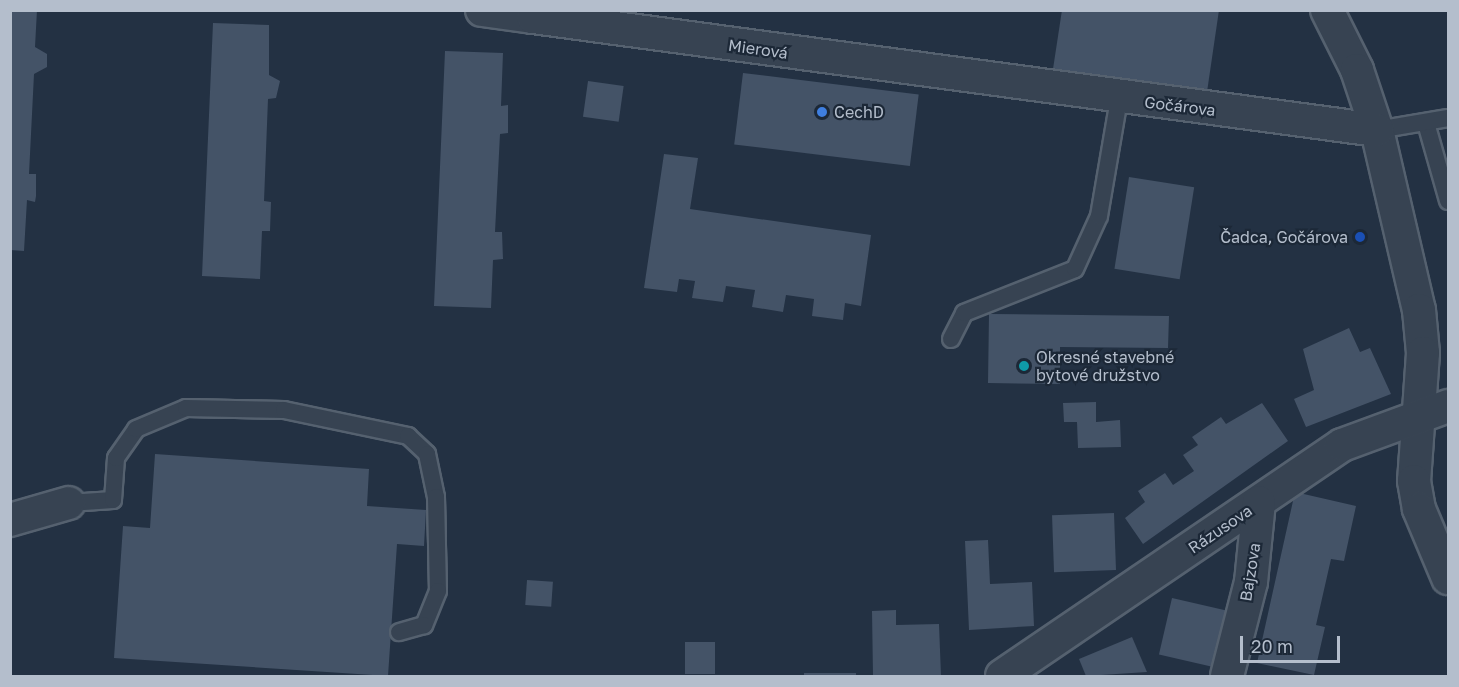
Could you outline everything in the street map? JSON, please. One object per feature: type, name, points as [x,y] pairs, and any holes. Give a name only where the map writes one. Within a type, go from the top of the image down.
[{"type":"street","name":"Mierová","points":[[482,10],[533,14],[984,80]]},
{"type":"street","points":[[1327,10],[1357,70],[1377,130],[1419,310],[1423,353],[1418,414],[1412,448],[1419,509],[1449,578]]},
{"type":"street","name":"Gočárova","points":[[984,80],[1119,99],[1377,130]]},
{"type":"street","name":"Rázusova","points":[[1002,676],[1342,445],[1418,414],[1449,406]]},
{"type":"street","name":"Bajzova","points":[[1227,676],[1251,582],[1259,502]]},
{"type":"street","points":[[10,520],[69,503]]},
{"type":"lane","points":[[951,339],[964,313],[1075,270],[1099,216],[1119,99]]},
{"type":"lane","points":[[1377,130],[1449,118]]},
{"type":"lane","points":[[1426,123],[1449,201]]},
{"type":"lane","points":[[69,503],[113,500],[116,458],[136,429],[186,408],[284,410],[408,436],[427,454],[434,486],[438,591],[424,625],[399,632]]},
{"type":"building","points":[[10,10],[37,10],[35,47],[47,54],[47,67],[34,74],[29,174],[36,174],[36,196],[35,202],[27,200],[24,251],[10,250]]},
{"type":"building","points":[[1062,10],[1219,10],[1207,92],[1053,69]]},
{"type":"building","points":[[213,23],[269,25],[269,75],[280,81],[276,98],[268,99],[264,201],[271,202],[270,231],[262,231],[260,279],[202,276]]},
{"type":"building","points":[[445,51],[503,53],[501,106],[508,105],[508,133],[500,134],[495,232],[502,232],[503,259],[493,260],[491,308],[434,306]]},
{"type":"building","points":[[743,73],[919,95],[910,166],[734,144]]},
{"type":"building","points":[[588,81],[624,86],[619,122],[583,117]]},
{"type":"building","points":[[664,154],[698,158],[690,209],[871,235],[861,306],[845,303],[843,320],[812,316],[814,299],[786,295],[783,312],[752,307],[755,290],[726,286],[723,302],[692,298],[695,281],[679,279],[677,292],[644,288]]},
{"type":"building","points":[[1129,177],[1194,187],[1180,279],[1114,269]]},
{"type":"building","name":"Okresné stavebné bytové družstvo","points":[[989,314],[1169,316],[1168,348],[1060,347],[1060,384],[988,383]]},
{"type":"building","points":[[1349,328],[1360,352],[1370,348],[1391,394],[1306,427],[1294,399],[1314,390],[1303,349]]},
{"type":"building","points":[[1096,402],[1096,422],[1120,420],[1121,447],[1078,448],[1077,422],[1064,422],[1063,403]]},
{"type":"building","points":[[1262,403],[1288,441],[1143,544],[1125,518],[1145,502],[1138,491],[1165,473],[1173,485],[1194,471],[1183,455],[1198,445],[1192,437],[1221,417],[1226,424]]},
{"type":"building","points":[[155,454],[369,469],[367,506],[426,510],[424,546],[397,544],[388,676],[114,658],[123,526],[150,528]]},
{"type":"building","points":[[1295,492],[1356,506],[1344,561],[1331,559],[1316,625],[1325,627],[1314,675],[1257,663]]},
{"type":"building","points":[[1114,513],[1116,570],[1054,572],[1052,515]]},
{"type":"building","points":[[988,540],[990,584],[1032,582],[1034,626],[969,630],[965,541]]},
{"type":"building","points":[[527,580],[553,582],[551,607],[525,605]]},
{"type":"building","points":[[1172,598],[1229,611],[1215,668],[1159,655]]},
{"type":"building","points":[[896,610],[896,625],[939,624],[941,676],[873,676],[872,611]]},
{"type":"building","points":[[1132,637],[1147,672],[1086,676],[1079,659]]},
{"type":"building","points":[[685,642],[715,642],[715,674],[685,674]]},
{"type":"building","points":[[804,673],[856,673],[856,676],[804,676]]},
{"type":"place","name":"CechD","points":[[822,112]]},
{"type":"place","name":"Čadca, Gočárova","points":[[1360,237]]},
{"type":"place","name":"Okresné stavebné bytové družstvo","points":[[1024,366]]}]
